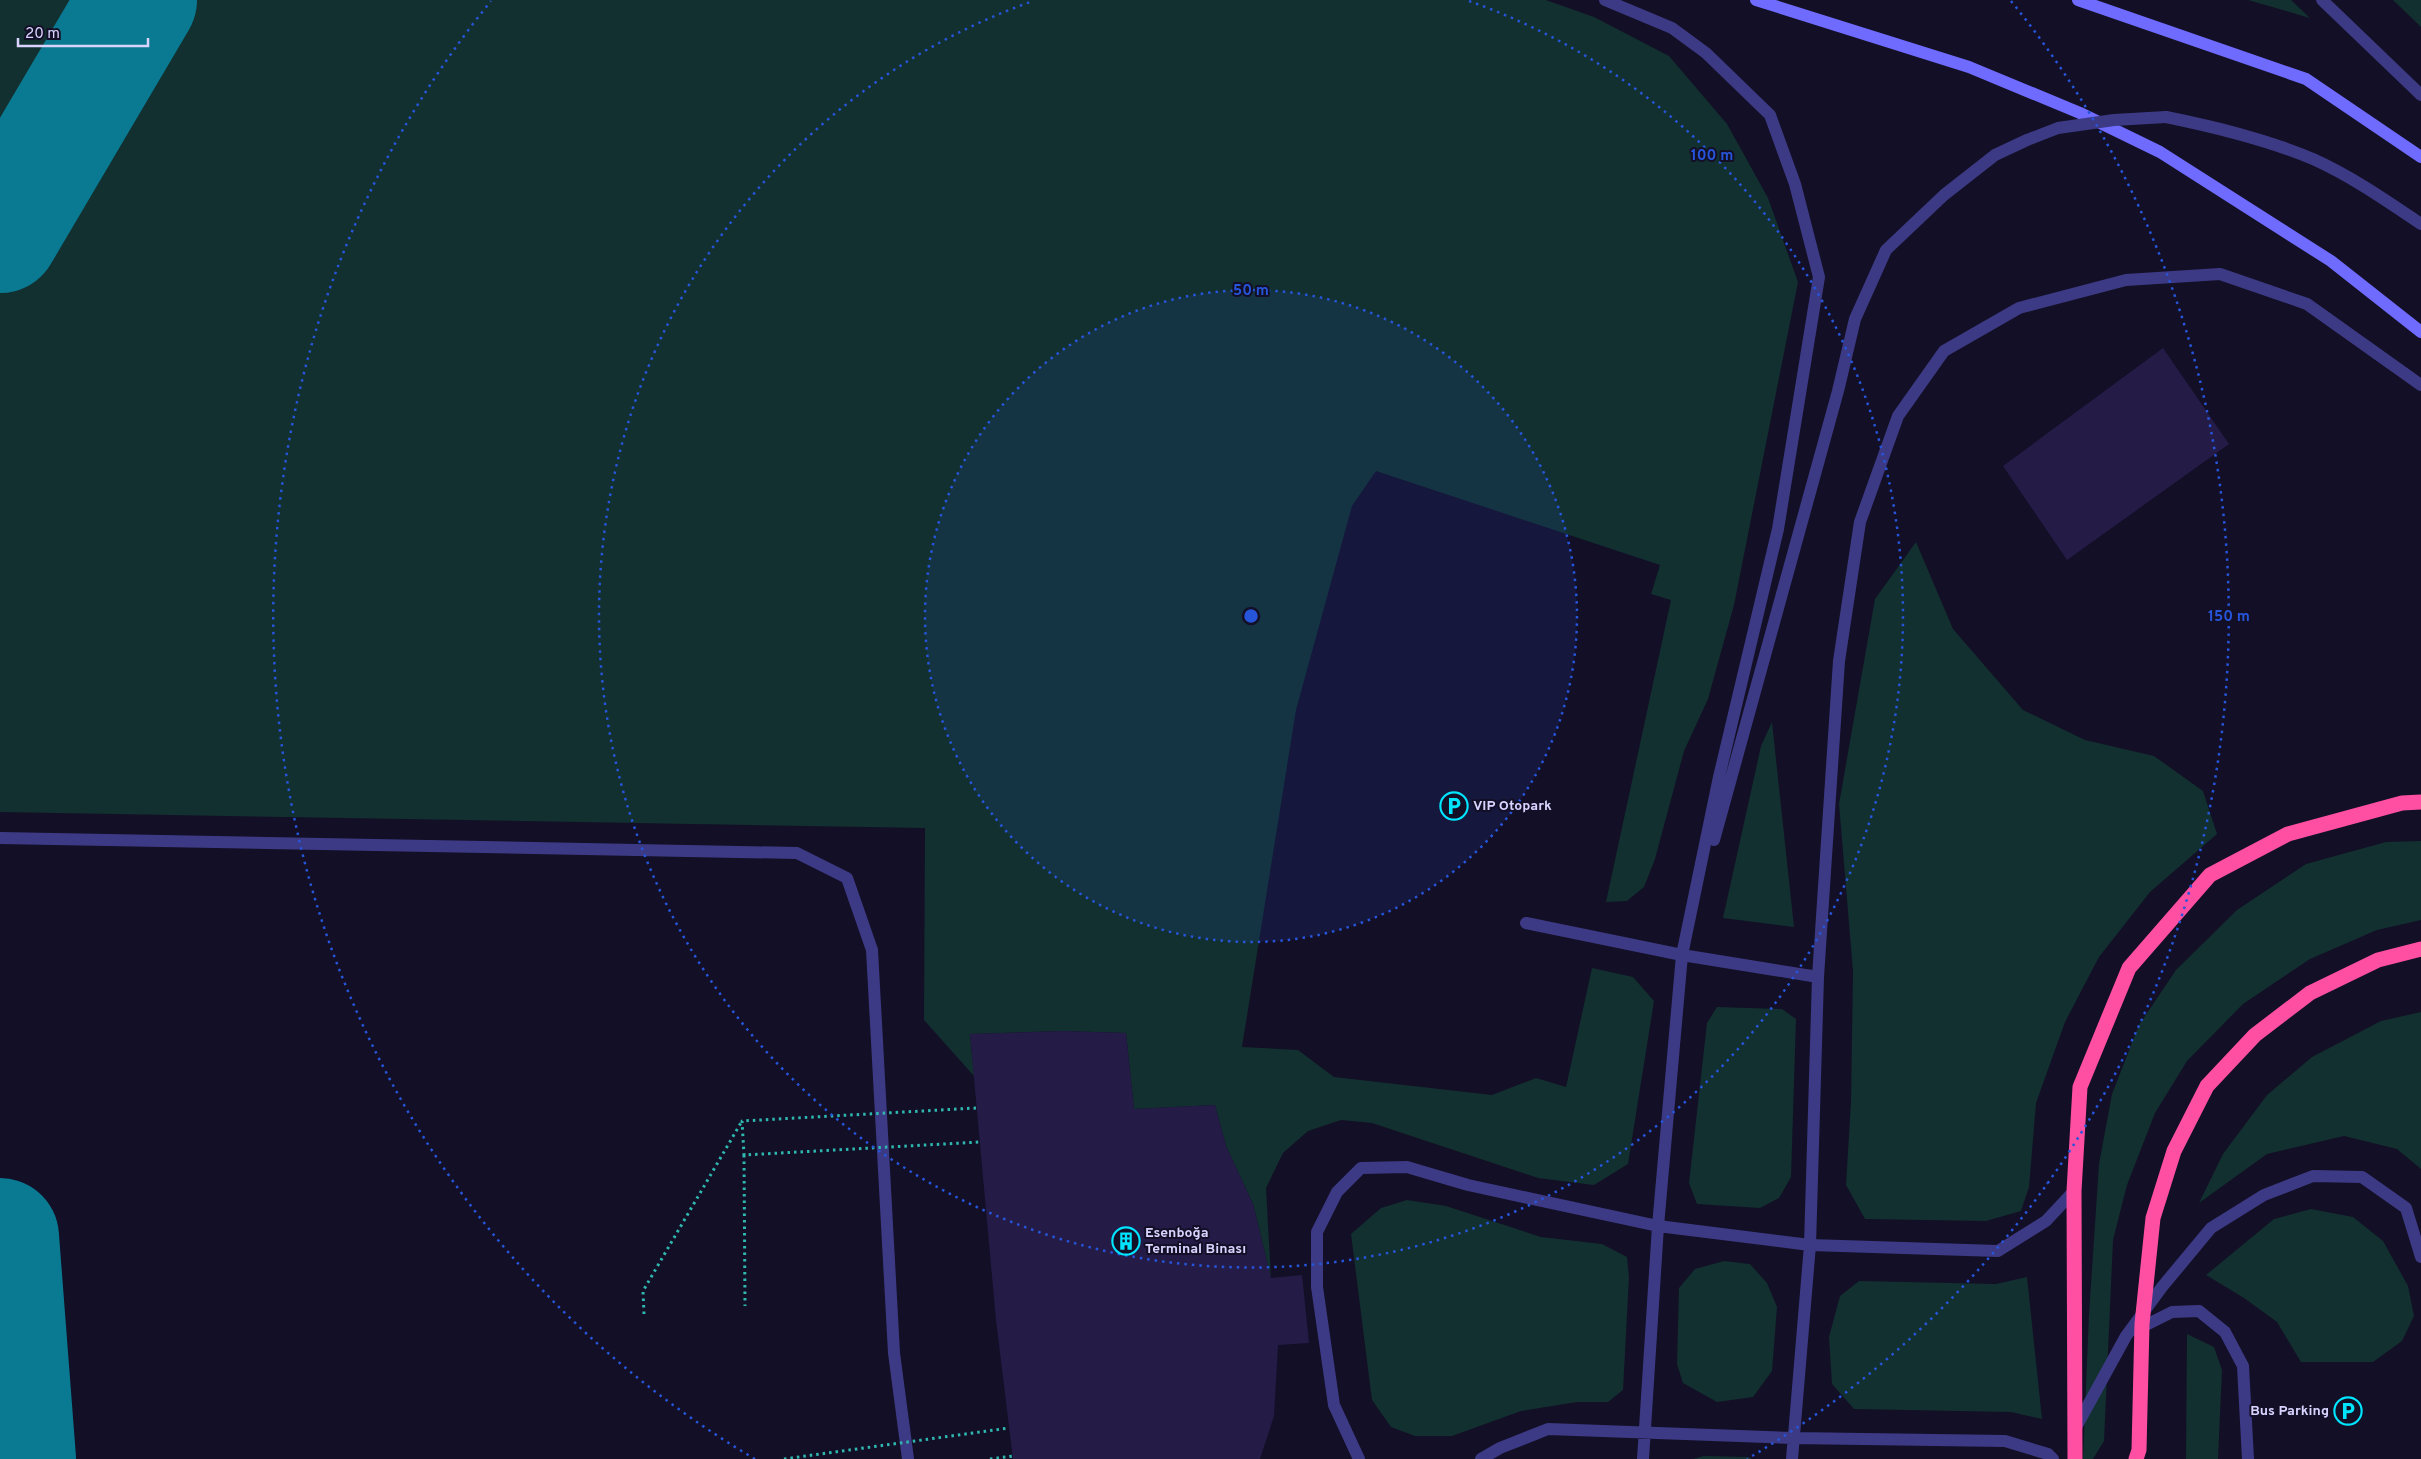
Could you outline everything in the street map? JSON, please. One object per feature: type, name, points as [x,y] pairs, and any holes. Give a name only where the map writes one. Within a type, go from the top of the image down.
[{"type":"highway","points":[[2075,1459],[2074,1191],[2080,1087],[2129,968],[2210,875],[2288,834],[2402,803],[2421,802]]},
{"type":"highway","points":[[2138,1456],[2142,1324],[2153,1218],[2174,1151],[2207,1086],[2254,1035],[2310,993],[2378,960],[2421,949]]},
{"type":"street","points":[[1756,0],[1969,67],[2080,113],[2160,152],[2331,261],[2421,332]]},
{"type":"street","points":[[2078,0],[2306,79],[2421,157]]},
{"type":"lane","points":[[1605,0],[1672,28],[1706,53],[1770,115],[1795,184],[1819,277],[1778,529],[1719,777],[1682,955],[1658,1226],[1643,1432],[1643,1459]]},
{"type":"lane","points":[[2322,0],[2421,95]]},
{"type":"lane","points":[[1682,955],[1838,391],[1855,319],[1886,250],[1944,195],[1995,155],[2058,128],[2114,120],[2166,117],[2223,129],[2313,159],[2383,198],[2421,224]]},
{"type":"lane","points":[[1792,1459],[1810,1245],[1818,977],[1839,661],[1860,522],[1898,416],[1944,351],[2019,308],[2126,280],[2220,274],[2307,304],[2421,385]]},
{"type":"lane","points":[[0,838],[797,854],[846,878],[872,950],[894,1353],[908,1459]]},
{"type":"lane","points":[[1526,923],[1682,955],[1818,977]]},
{"type":"lane","points":[[1359,1459],[1334,1406],[1317,1287],[1317,1232],[1337,1192],[1361,1168],[1407,1167],[1468,1185],[1658,1226],[1810,1245],[1998,1251],[2046,1221],[2074,1191]]},
{"type":"lane","points":[[2074,1431],[2126,1336],[2211,1228],[2264,1195],[2313,1176],[2362,1177],[2406,1208],[2421,1257]]},
{"type":"lane","points":[[2126,1336],[2172,1312],[2199,1311],[2225,1332],[2243,1366],[2248,1459]]},
{"type":"lane","points":[[1481,1459],[1500,1448],[1548,1429],[1793,1438],[2005,1441],[2048,1454],[2053,1459]]},
{"type":"path","points":[[742,1121],[976,1108]]},
{"type":"path","points":[[742,1121],[744,1154],[744,1306]]},
{"type":"path","points":[[644,1314],[643,1291],[742,1121]]},
{"type":"path","points":[[744,1154],[980,1142]]},
{"type":"path","points":[[784,1459],[1009,1428]]},
{"type":"path","points":[[990,1459],[1013,1456]]},
{"type":"green space","points":[[0,0],[1546,0],[1594,17],[1669,56],[1727,124],[1768,198],[1798,282],[1734,605],[1708,699],[1684,751],[1655,859],[1644,887],[1627,901],[1606,902],[1671,600],[1651,594],[1660,565],[1376,471],[1352,506],[1296,710],[1242,1047],[1298,1050],[1334,1077],[1492,1095],[1536,1078],[1566,1087],[1592,968],[1633,977],[1654,1001],[1628,1164],[1594,1185],[1538,1178],[1372,1123],[1341,1120],[1308,1131],[1283,1153],[1266,1188],[1271,1278],[1253,1204],[1226,1146],[1215,1105],[1134,1109],[1126,1033],[1063,1031],[970,1034],[974,1076],[924,1020],[925,828],[0,812]]},
{"type":"green space","points":[[2248,0],[2291,0],[2310,18]]},
{"type":"green space","points":[[2393,0],[2421,0],[2421,27]]},
{"type":"green space","points":[[1916,542],[1953,629],[2023,710],[2085,740],[2154,756],[2203,791],[2217,834],[2150,892],[2099,957],[2065,1022],[2036,1103],[2029,1187],[2021,1211],[1986,1221],[1865,1219],[1846,1185],[1851,1102],[1853,971],[1839,804],[1875,599]]},
{"type":"green space","points":[[1772,722],[1794,927],[1723,918],[1761,746]]},
{"type":"green space","points":[[2421,841],[2421,920],[2377,930],[2310,959],[2243,1004],[2187,1061],[2155,1113],[2127,1185],[2113,1240],[2104,1441],[2093,1459],[2083,1459],[2089,1314],[2099,1164],[2112,1094],[2139,1025],[2176,970],[2237,910],[2306,864],[2386,842]]},
{"type":"green space","points":[[1717,1007],[1782,1009],[1796,1019],[1791,1177],[1779,1198],[1760,1208],[1697,1204],[1689,1183],[1707,1023]]},
{"type":"green space","points":[[2421,1012],[2421,1169],[2397,1149],[2344,1136],[2267,1154],[2199,1203],[2223,1154],[2267,1095],[2312,1057],[2381,1021]]},
{"type":"green space","points":[[1407,1200],[1446,1206],[1541,1237],[1602,1244],[1627,1257],[1629,1277],[1623,1390],[1608,1402],[1577,1402],[1521,1411],[1452,1436],[1415,1436],[1391,1427],[1372,1400],[1351,1234],[1381,1208]]},
{"type":"green space","points":[[2311,1209],[2353,1217],[2383,1241],[2408,1286],[2414,1316],[2402,1341],[2373,1362],[2301,1362],[2277,1322],[2244,1298],[2206,1275],[2274,1219]]},
{"type":"green space","points":[[1724,1261],[1750,1264],[1767,1283],[1777,1307],[1772,1371],[1753,1397],[1717,1402],[1683,1383],[1677,1364],[1679,1288],[1695,1269]]},
{"type":"green space","points":[[2027,1277],[2042,1419],[2011,1412],[1854,1409],[1832,1384],[1829,1337],[1840,1296],[1859,1281],[1996,1284]]},
{"type":"green space","points":[[2187,1334],[2214,1347],[2222,1370],[2218,1459],[2186,1459]]},
{"type":"green space","points":[[1704,1456],[1749,1457],[1752,1459],[1693,1459]]},
{"type":"building","points":[[2163,348],[2229,444],[2067,560],[2003,466]]},
{"type":"building","name":"Esenboğa Terminal Binası","points":[[1063,1031],[1126,1033],[1134,1109],[1215,1105],[1226,1146],[1253,1204],[1271,1278],[1302,1275],[1309,1343],[1278,1345],[1274,1416],[1260,1459],[1013,1459],[996,1320],[970,1034]]},
{"type":"taxiway","points":[[0,234],[138,0]]},
{"type":"taxiway","points":[[0,1237],[17,1459]]},
{"type":"place","name":"VIP Otopark","points":[[1454,806]]},
{"type":"place","name":"Esenboğa Terminal Binası","points":[[1126,1241]]},
{"type":"place","name":"Bus Parking","points":[[2348,1411]]}]
